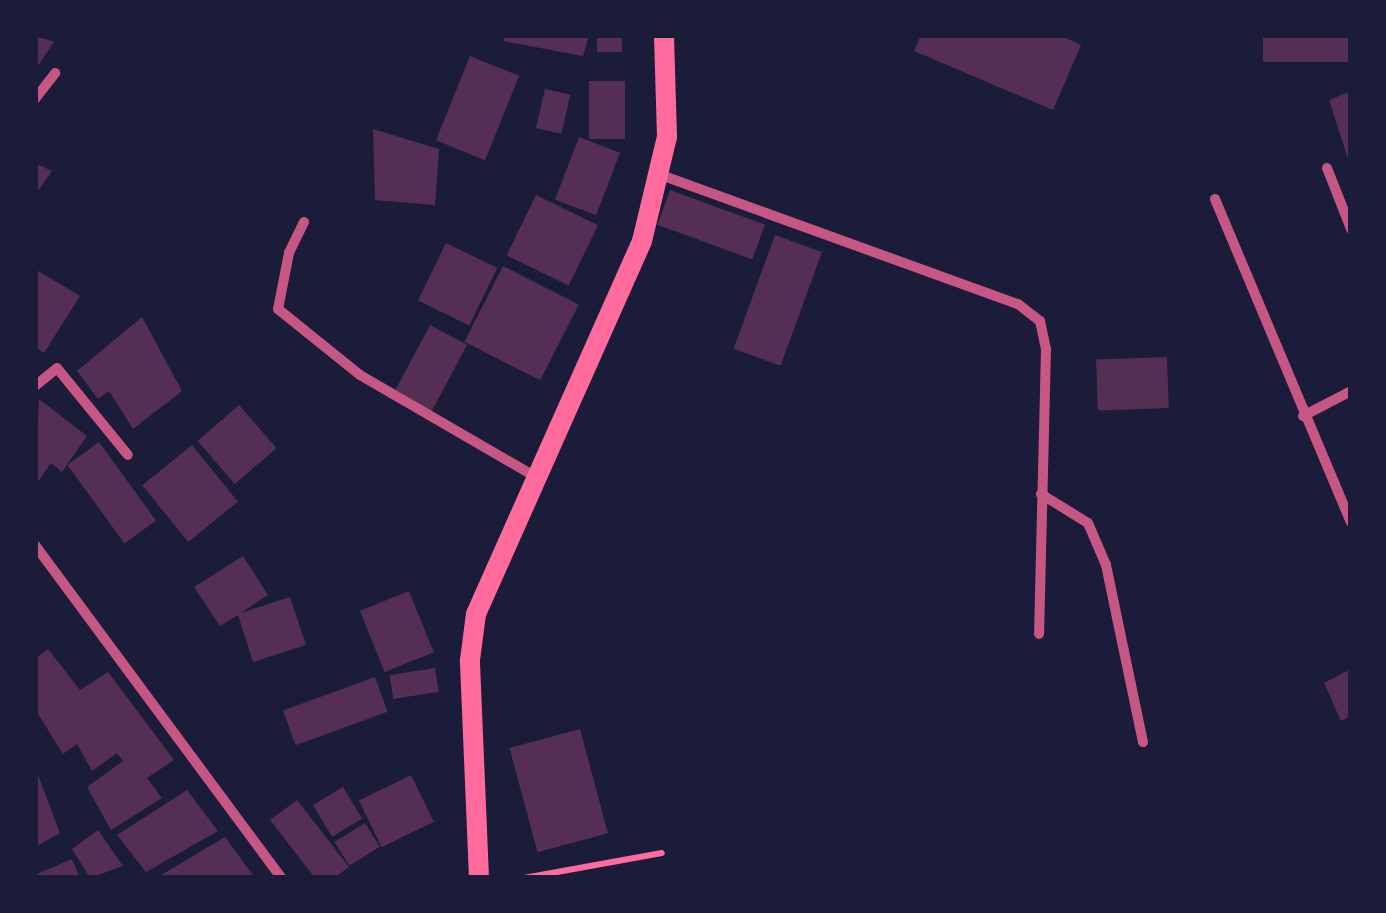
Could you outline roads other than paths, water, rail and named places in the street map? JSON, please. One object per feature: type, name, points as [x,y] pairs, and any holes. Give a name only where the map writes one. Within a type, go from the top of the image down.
[{"type":"main road","points":[[479,878],[470,660],[489,574],[620,296],[661,175],[670,96],[664,35]]},
{"type":"street","points":[[35,99],[56,73]]},
{"type":"street","points":[[1326,168],[1351,228]]},
{"type":"street","points":[[661,175],[1027,308],[1040,321],[1046,349],[1040,634]]},
{"type":"street","points":[[1215,199],[1303,416],[1351,522]]},
{"type":"street","points":[[304,222],[278,309],[360,375],[537,478]]},
{"type":"street","points":[[35,386],[57,368],[128,456]]},
{"type":"street","points":[[1303,416],[1351,391]]},
{"type":"street","points":[[1041,494],[1088,523],[1100,552],[1143,742]]},
{"type":"street","points":[[35,545],[281,878]]},
{"type":"street","points":[[35,569],[46,559]]}]
